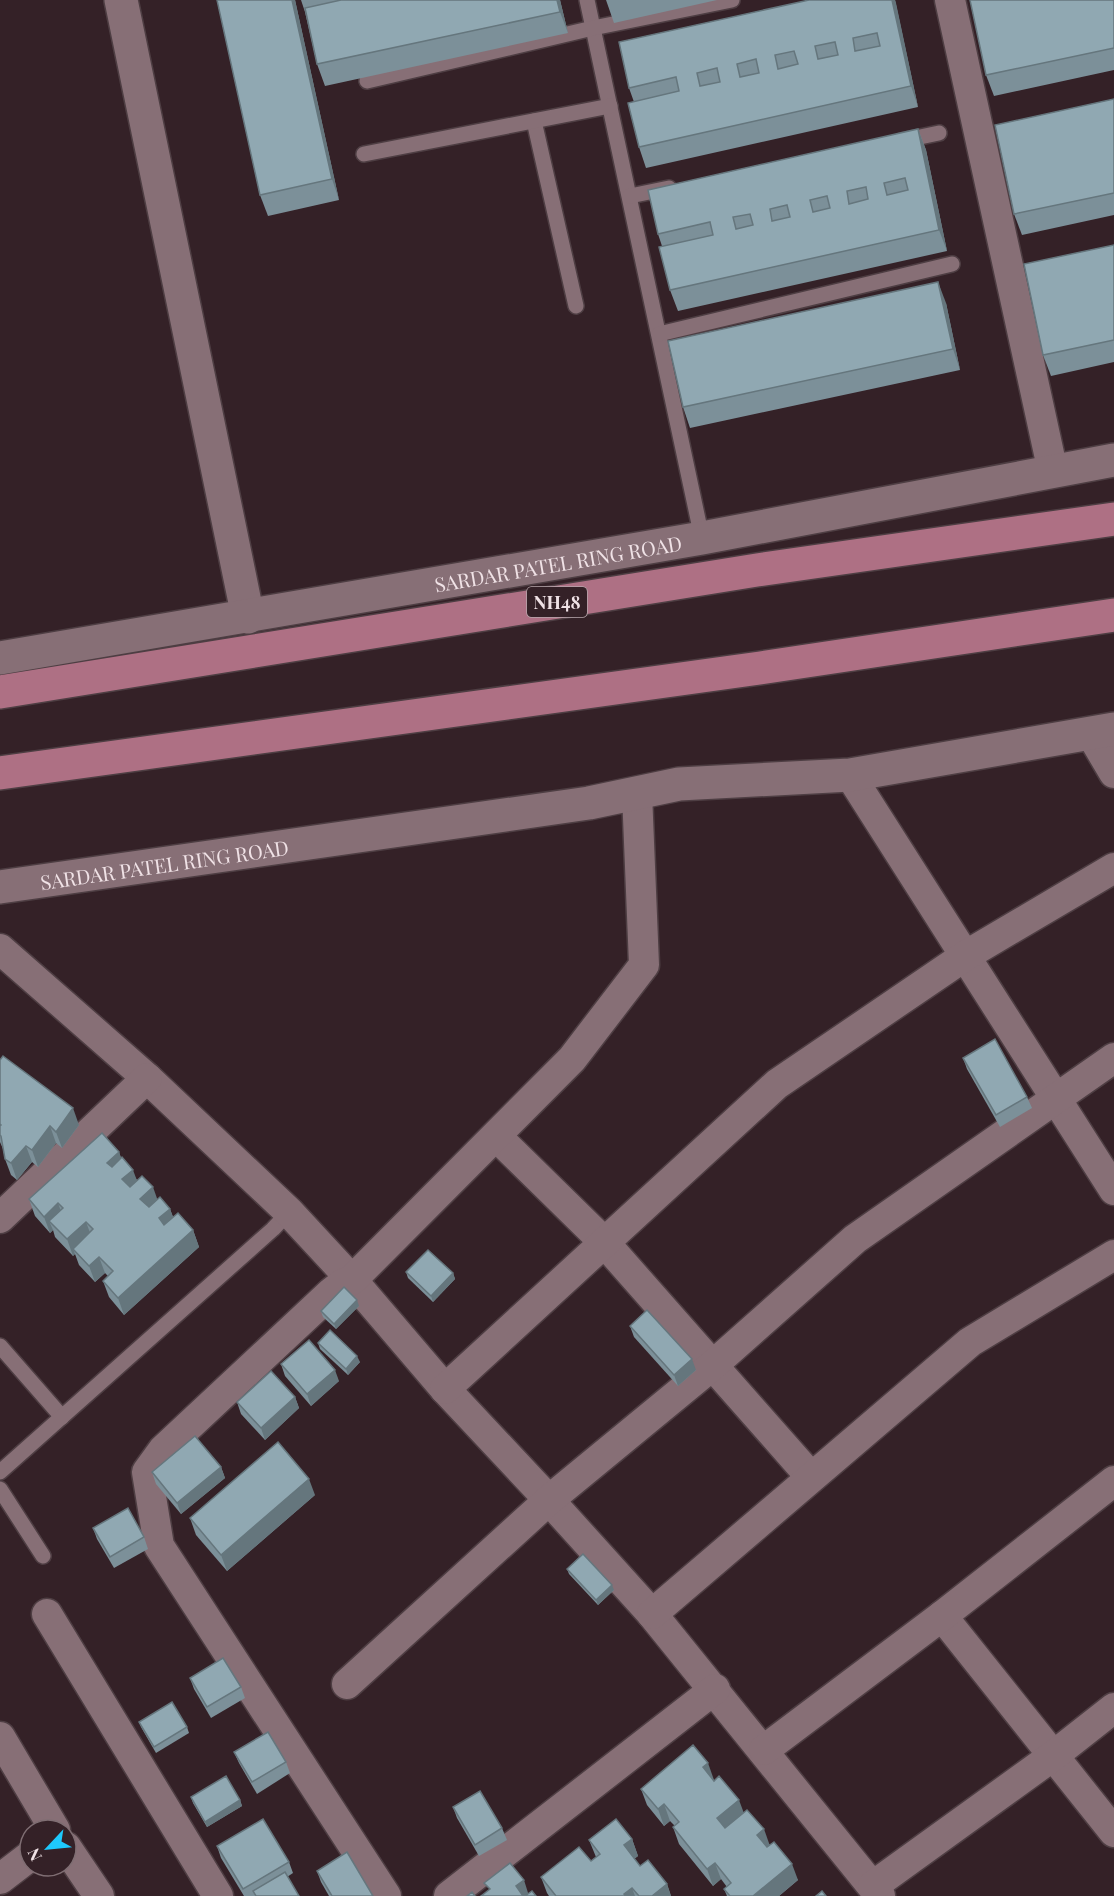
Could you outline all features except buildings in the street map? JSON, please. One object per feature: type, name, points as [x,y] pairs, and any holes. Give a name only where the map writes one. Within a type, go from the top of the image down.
[{"type":"highway","name":"SARDAR PATEL RING ROAD","points":[[0,692],[757,570],[1114,519]]},
{"type":"highway","points":[[0,774],[760,668],[1114,615]]},
{"type":"street","points":[[120,0],[248,616]]},
{"type":"street","points":[[950,0],[1053,472]]},
{"type":"street","name":"SARDAR PATEL RING ROAD","points":[[0,658],[702,538],[1114,460]]},
{"type":"street","points":[[1102,732],[1114,773]]},
{"type":"street","name":"SARDAR PATEL RING ROAD","points":[[0,886],[589,803],[679,784],[850,775],[1102,732]]},
{"type":"street","points":[[850,775],[1114,1190]]},
{"type":"street","points":[[386,1896],[159,1546],[147,1472],[163,1450],[332,1292],[352,1280],[572,1059],[644,964],[637,793]]},
{"type":"street","points":[[444,1389],[777,1084],[965,956],[1114,868]]},
{"type":"street","points":[[0,949],[147,1078],[289,1212],[352,1280],[444,1389],[652,1614],[877,1891],[1114,1708]]},
{"type":"street","points":[[347,1684],[549,1500],[713,1365],[855,1239],[1114,1058]]},
{"type":"street","points":[[0,1218],[147,1078]]},
{"type":"street","points":[[496,1136],[603,1241],[811,1477]]},
{"type":"street","points":[[652,1614],[970,1342],[1114,1255]]},
{"type":"street","points":[[764,1750],[942,1616],[1114,1481]]},
{"type":"street","points":[[46,1614],[218,1896]]},
{"type":"street","points":[[942,1616],[1114,1832]]},
{"type":"street","points":[[449,1896],[715,1689]]},
{"type":"street","points":[[0,1737],[48,1818]]},
{"type":"street","points":[[0,1879],[18,1865]]},
{"type":"street","points":[[78,1865],[99,1896]]},
{"type":"lane","points":[[587,0],[702,538]]},
{"type":"lane","points":[[367,81],[593,28],[732,0]]},
{"type":"lane","points":[[364,154],[610,106]]},
{"type":"lane","points":[[534,121],[576,306]]},
{"type":"lane","points":[[882,144],[939,133]]},
{"type":"lane","points":[[630,196],[687,184]]},
{"type":"lane","points":[[659,334],[952,264]]},
{"type":"lane","points":[[0,1472],[289,1212]]},
{"type":"lane","points":[[0,1347],[62,1417]]},
{"type":"lane","points":[[0,1489],[43,1556]]}]
